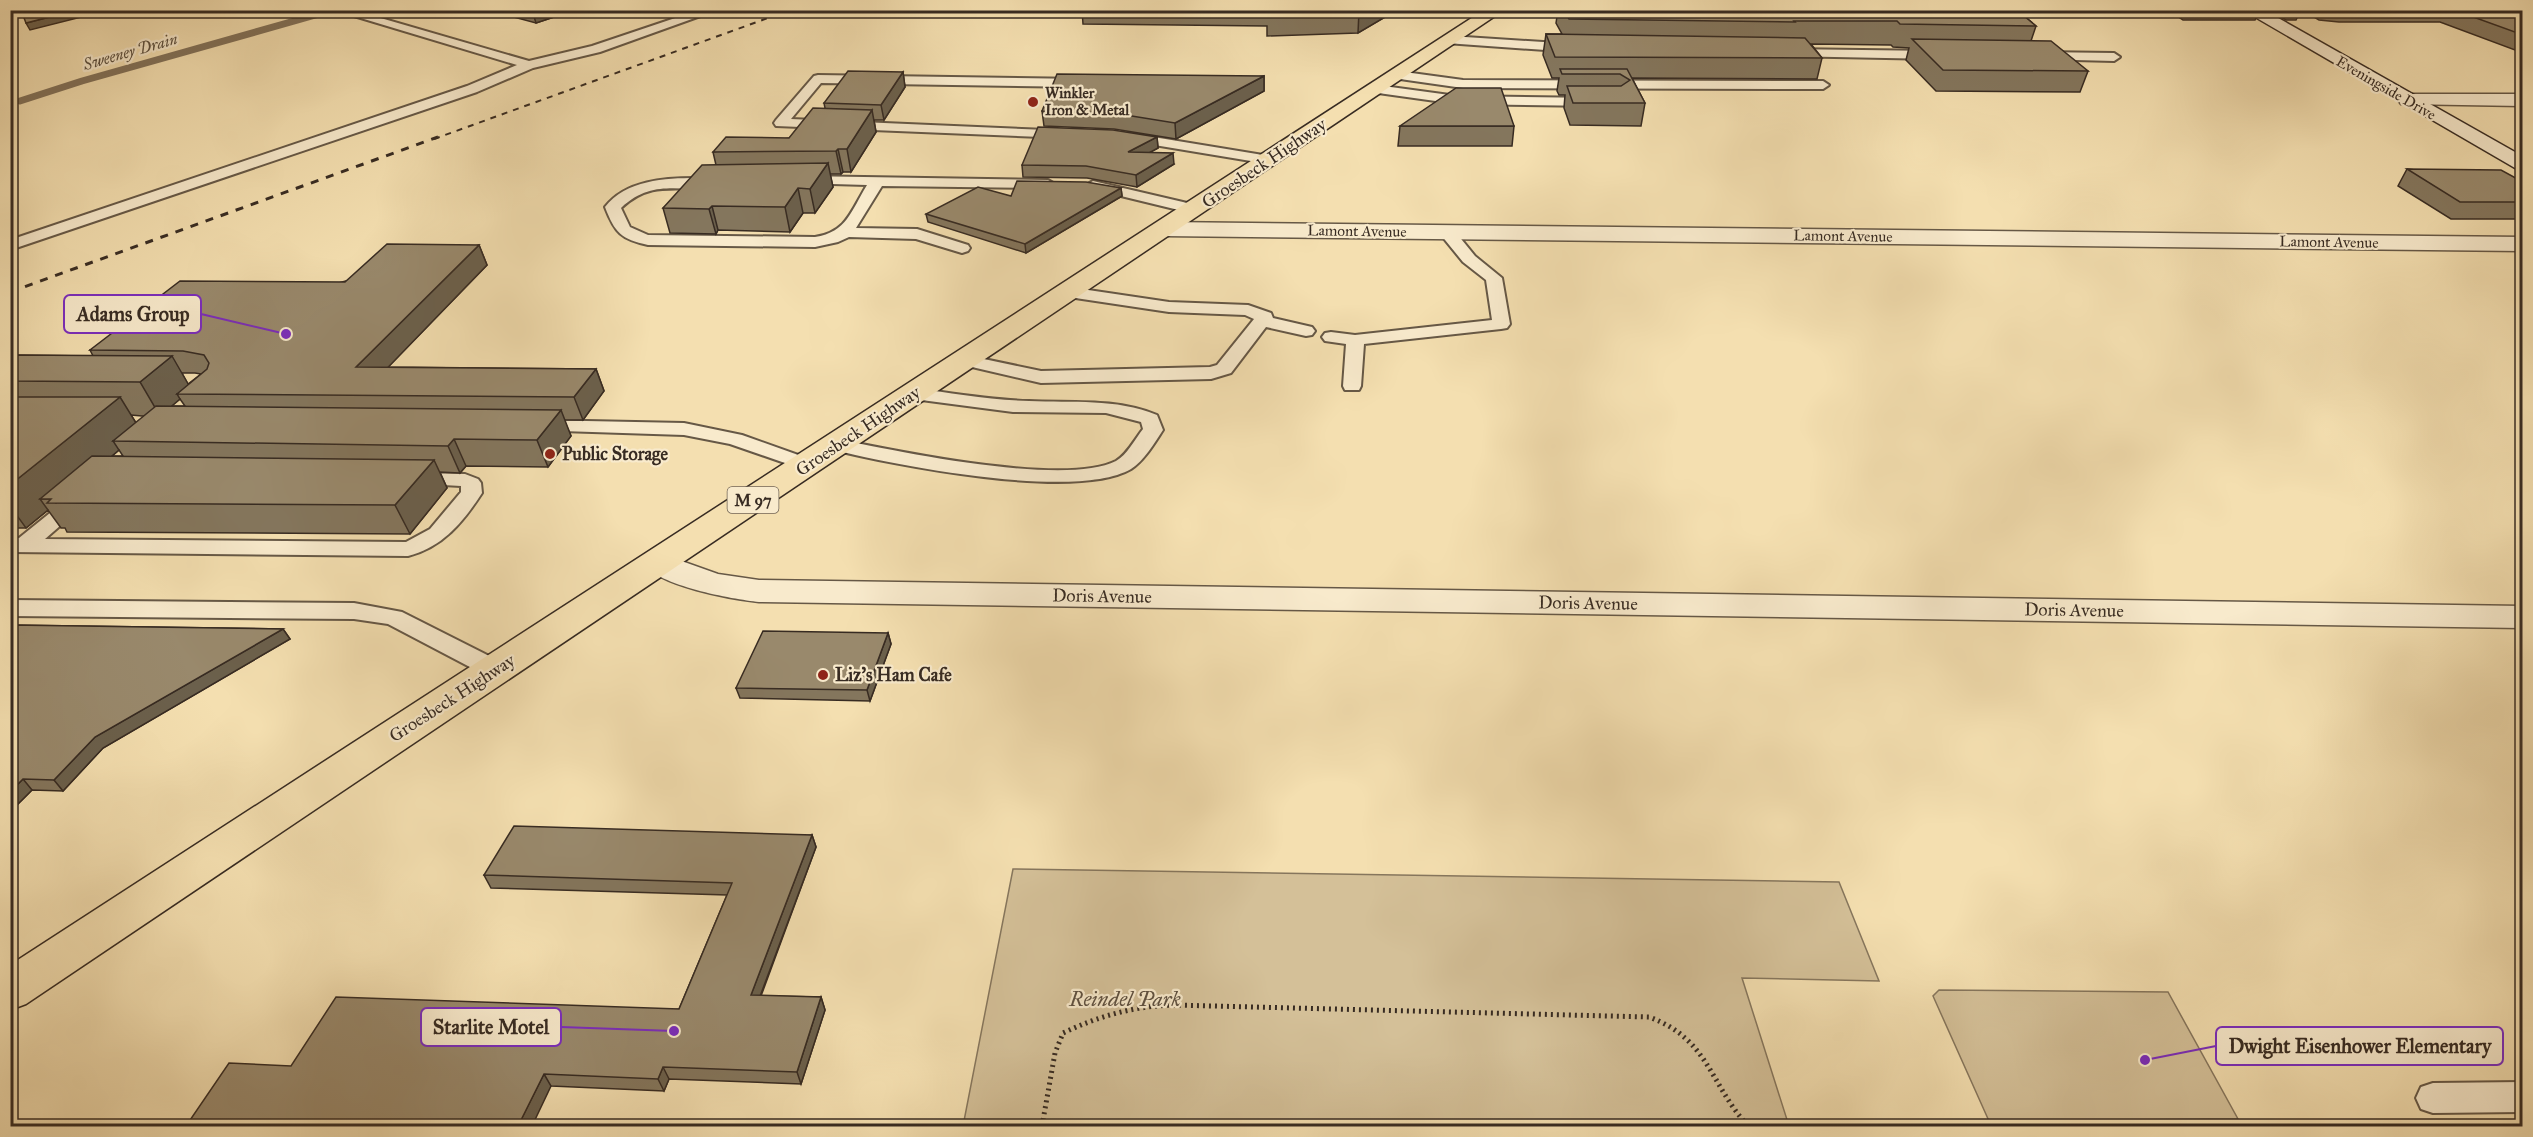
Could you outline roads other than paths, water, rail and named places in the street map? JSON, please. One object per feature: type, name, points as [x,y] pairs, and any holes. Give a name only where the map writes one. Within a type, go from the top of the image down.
[{"type":"main road","name":"Groesbeck Highway","points":[[10,990],[1496,10]]},
{"type":"street","name":"Eveningside Drive","points":[[2251,10],[2523,164]]},
{"type":"street","points":[[2408,100],[2523,100]]},
{"type":"street","name":"Lamont Avenue","points":[[1164,229],[2523,244]]},
{"type":"street","name":"Doris Avenue","points":[[659,563],[701,582],[759,591],[2523,617]]},
{"type":"lane","points":[[339,10],[529,65]]},
{"type":"lane","points":[[10,245],[472,89],[529,65],[596,49],[712,10]]},
{"type":"lane","points":[[1450,40],[1533,48],[1590,49]]},
{"type":"lane","points":[[1775,53],[1948,55]]},
{"type":"lane","points":[[2031,56],[2114,57]]},
{"type":"lane","points":[[1079,134],[781,123],[818,79],[1101,83]]},
{"type":"lane","points":[[1387,82],[1823,86]]},
{"type":"lane","points":[[1387,82],[1457,100],[1606,102]]},
{"type":"lane","points":[[1114,135],[1269,160]]},
{"type":"lane","points":[[790,181],[1070,184],[1115,188],[1195,209]]},
{"type":"lane","points":[[846,232],[877,181]]},
{"type":"lane","points":[[728,183],[675,183],[638,188],[624,195],[613,207],[619,223],[631,237],[648,240],[815,242],[832,239],[846,232],[917,234],[962,248]]},
{"type":"lane","points":[[1331,337],[1355,340],[1501,324],[1494,278],[1468,259],[1447,232]]},
{"type":"lane","points":[[965,360],[1041,377],[1210,373],[1224,369],[1265,317],[1248,310],[1169,307],[1068,292]]},
{"type":"lane","points":[[1261,321],[1305,331]]},
{"type":"lane","points":[[1352,386],[1355,340]]},
{"type":"lane","points":[[837,445],[927,463],[1077,476],[1103,474],[1125,464],[1153,430],[1150,418],[1136,412],[1110,408],[994,404],[913,394]]},
{"type":"lane","points":[[515,426],[684,429],[735,439],[807,465]]},
{"type":"lane","points":[[17,545],[408,549],[430,542],[438,535],[472,493],[473,488],[471,483],[465,480],[397,479]]},
{"type":"lane","points":[[17,545],[97,484]]},
{"type":"lane","points":[[10,608],[354,611],[394,617],[496,670]]},
{"type":"lane","points":[[2433,1098],[2523,1097]]},
{"type":"waterway","name":"Sweeney Drain","points":[[20,101],[82,81],[319,14]]},
{"type":"railway","points":[[434,139],[790,10]]},
{"type":"railway","points":[[10,292],[438,137]]},
{"type":"place","name":"Winkler Iron & Metal","points":[[1033,102]]},
{"type":"place","name":"Adams Group","points":[[286,334]]},
{"type":"place","name":"Public Storage","points":[[550,454]]},
{"type":"place","name":"Liz's Ham Cafe","points":[[823,675]]},
{"type":"place","name":"Starlite Motel","points":[[674,1031]]},
{"type":"place","name":"Dwight Eisenhower Elementary","points":[[2145,1060]]},
{"type":"park label","name":"Reindel Park","points":[[1125,999]]}]
